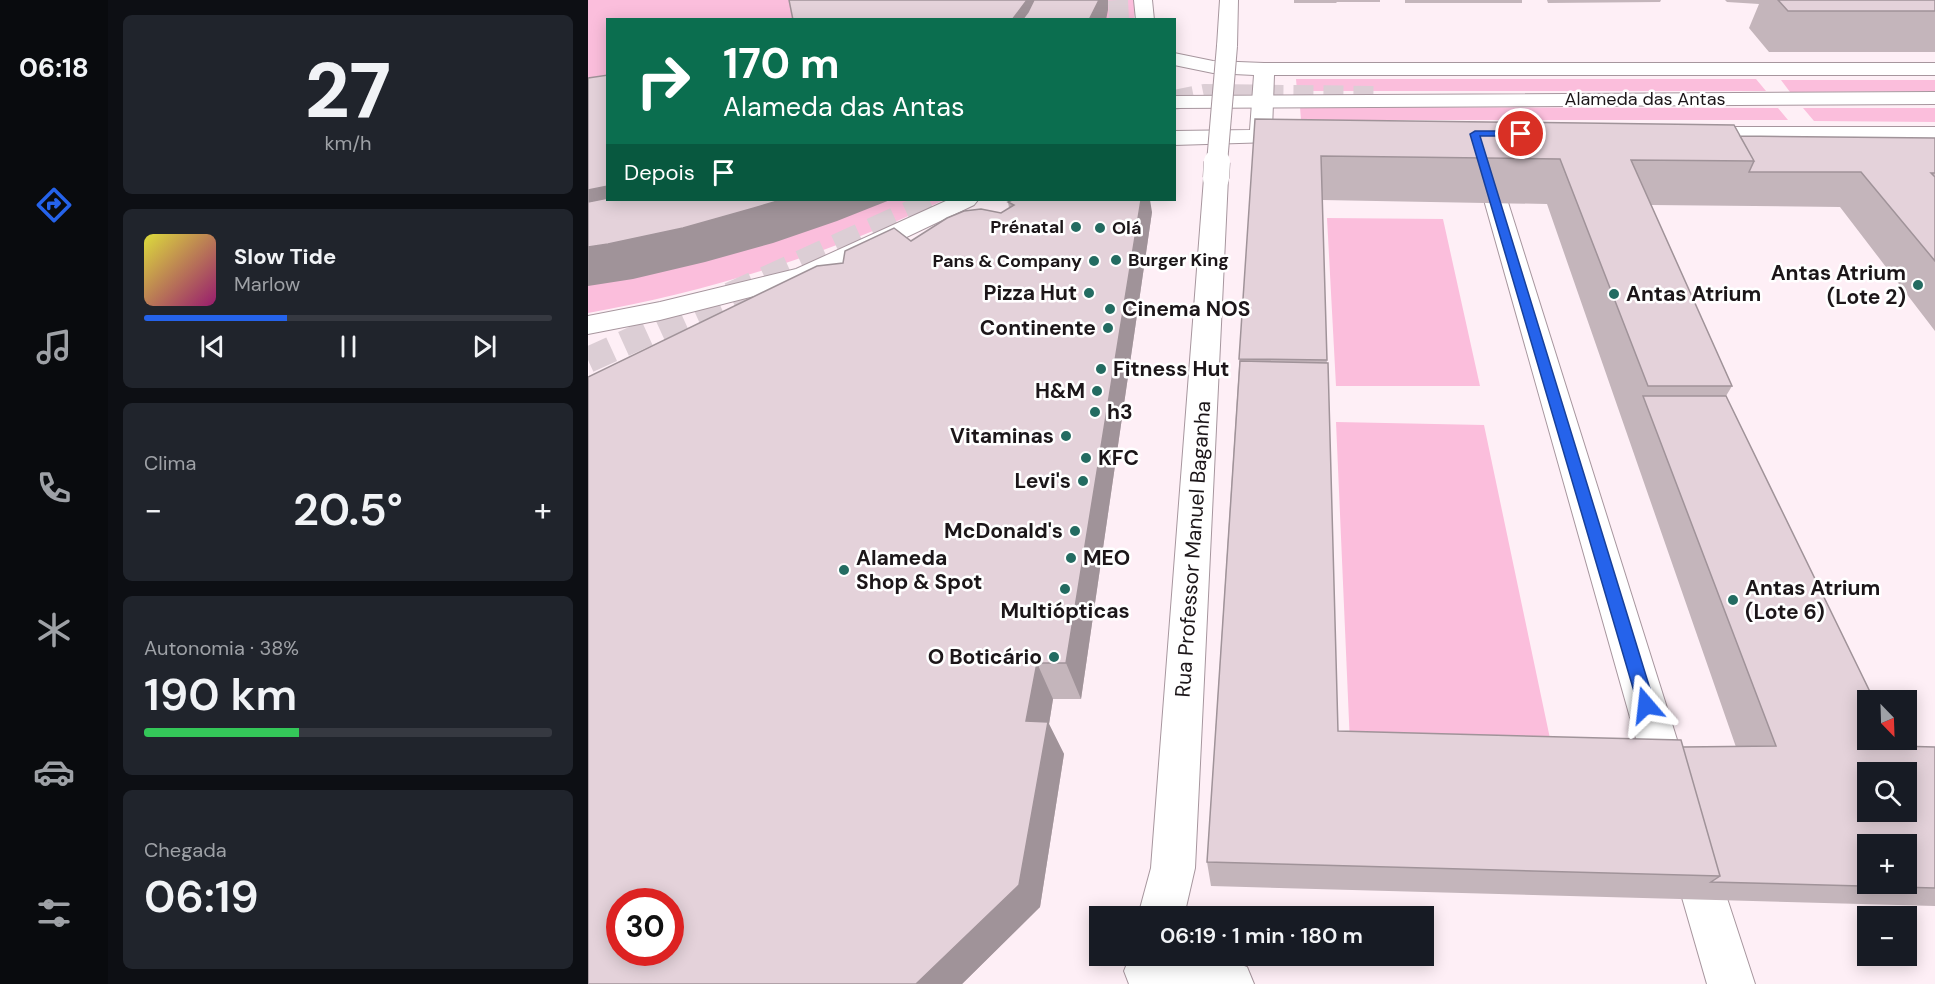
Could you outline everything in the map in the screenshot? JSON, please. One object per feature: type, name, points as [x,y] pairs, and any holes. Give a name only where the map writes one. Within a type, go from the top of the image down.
[{"type":"street","points":[[1143,0],[1145,18]]},
{"type":"street","name":"Rua Professor Manuel Baganha","points":[[1164,906],[1173,868],[1229,0]]},
{"type":"street","name":"Alameda das Antas","points":[[1176,59],[1213,67],[1273,69],[1935,69]]},
{"type":"street","points":[[1271,137],[1273,69]]},
{"type":"street","name":"Alameda das Antas","points":[[1176,102],[1935,98]]},
{"type":"street","points":[[1475,134],[1731,984]]},
{"type":"street","name":"Alameda das Antas","points":[[1675,134],[1935,134]]},
{"type":"street","points":[[1176,138],[1316,136]]},
{"type":"street","points":[[588,325],[660,311],[805,275],[964,201]]},
{"type":"street","points":[[781,293],[815,290],[916,241],[920,221]]},
{"type":"street","points":[[718,324],[781,293],[805,275]]},
{"type":"street","points":[[1146,970],[1230,984]]},
{"type":"shaded area","points":[[588,0],[1135,0],[1134,18],[606,18],[606,201],[942,201],[858,237],[770,268],[680,294],[588,313]]},
{"type":"shaded area","points":[[1296,79],[1756,79],[1766,91],[1297,91]]},
{"type":"shaded area","points":[[1781,80],[1935,80],[1935,91],[1790,92]]},
{"type":"shaded area","points":[[1300,107],[1778,108],[1788,120],[1301,120]]},
{"type":"shaded area","points":[[1803,108],[1935,108],[1935,122],[1814,121]]},
{"type":"shaded area","points":[[1327,218],[1443,219],[1480,386],[1336,386]]},
{"type":"shaded area","points":[[1336,422],[1484,425],[1552,748],[1350,744]]},
{"type":"building","points":[[789,0],[1027,0],[1014,18],[793,18]]},
{"type":"building","points":[[1034,0],[1099,0],[1090,18],[1024,18]]},
{"type":"building","points":[[1778,0],[1935,0],[1935,11],[1788,11]]},
{"type":"building","points":[[606,75],[606,186],[588,190],[588,78]]},
{"type":"building","points":[[1255,119],[1734,125],[1754,161],[1631,160],[1732,386],[1648,386],[1560,159],[1321,156],[1327,360],[1239,359]]},
{"type":"building","points":[[1740,136],[1935,138],[1935,173],[1931,173],[1935,177],[1935,261],[1861,172],[1749,172],[1754,161]]},
{"type":"building","points":[[606,198],[606,201],[778,201],[683,228],[588,247],[588,202]]},
{"type":"building","name":"Alameda Shop & Spot","points":[[1010,201],[1141,201],[1066,663],[1037,663],[1026,721],[1048,722],[1019,885],[916,984],[588,984],[588,377],[817,266],[843,263],[845,251],[894,228],[911,241],[947,218],[964,211],[981,209],[1001,213],[1014,205],[1008,202]]},
{"type":"building","points":[[1240,361],[1328,363],[1338,731],[1681,740],[1720,876],[1207,862]]},
{"type":"building","name":"Antas Atrium (Lote 6)","points":[[1643,396],[1726,396],[1869,690],[1857,690],[1857,750],[1917,750],[1917,747],[1935,747],[1935,888],[1917,888],[1917,834],[1857,834],[1857,886],[1711,882],[1720,876],[1683,747],[1776,746]]},
{"type":"tunnel","points":[[1118,0],[1119,18]]},
{"type":"tunnel","points":[[1176,100],[1204,94],[1382,96]]},
{"type":"tunnel","points":[[588,360],[938,201]]},
{"type":"place","name":"Prénatal","points":[[1076,227]]},
{"type":"place","name":"Olá","points":[[1100,228]]},
{"type":"place","name":"Burger King","points":[[1116,260]]},
{"type":"place","name":"Pans & Company","points":[[1094,261]]},
{"type":"place","name":"Antas Atrium (Lote 2)","points":[[1918,285]]},
{"type":"place","name":"Pizza Hut","points":[[1089,293]]},
{"type":"place","name":"Antas Atrium","points":[[1614,294]]},
{"type":"place","name":"Cinema NOS","points":[[1110,309]]},
{"type":"place","name":"Continente","points":[[1108,328]]},
{"type":"place","name":"Fitness Hut","points":[[1101,369]]},
{"type":"place","name":"H&M","points":[[1097,391]]},
{"type":"place","name":"h3","points":[[1095,412]]},
{"type":"place","name":"Vitaminas","points":[[1066,436]]},
{"type":"place","name":"KFC","points":[[1086,458]]},
{"type":"place","name":"Levi's","points":[[1083,481]]},
{"type":"place","name":"McDonald's","points":[[1075,531]]},
{"type":"place","name":"MEO","points":[[1071,558]]},
{"type":"place","name":"Alameda Shop & Spot","points":[[844,570]]},
{"type":"place","name":"Multiópticas","points":[[1065,589]]},
{"type":"place","name":"Antas Atrium (Lote 6)","points":[[1733,600]]},
{"type":"place","name":"O Boticário","points":[[1054,657]]},
{"type":"route","points":[[1521,134],[1475,134],[1646,705]]}]
